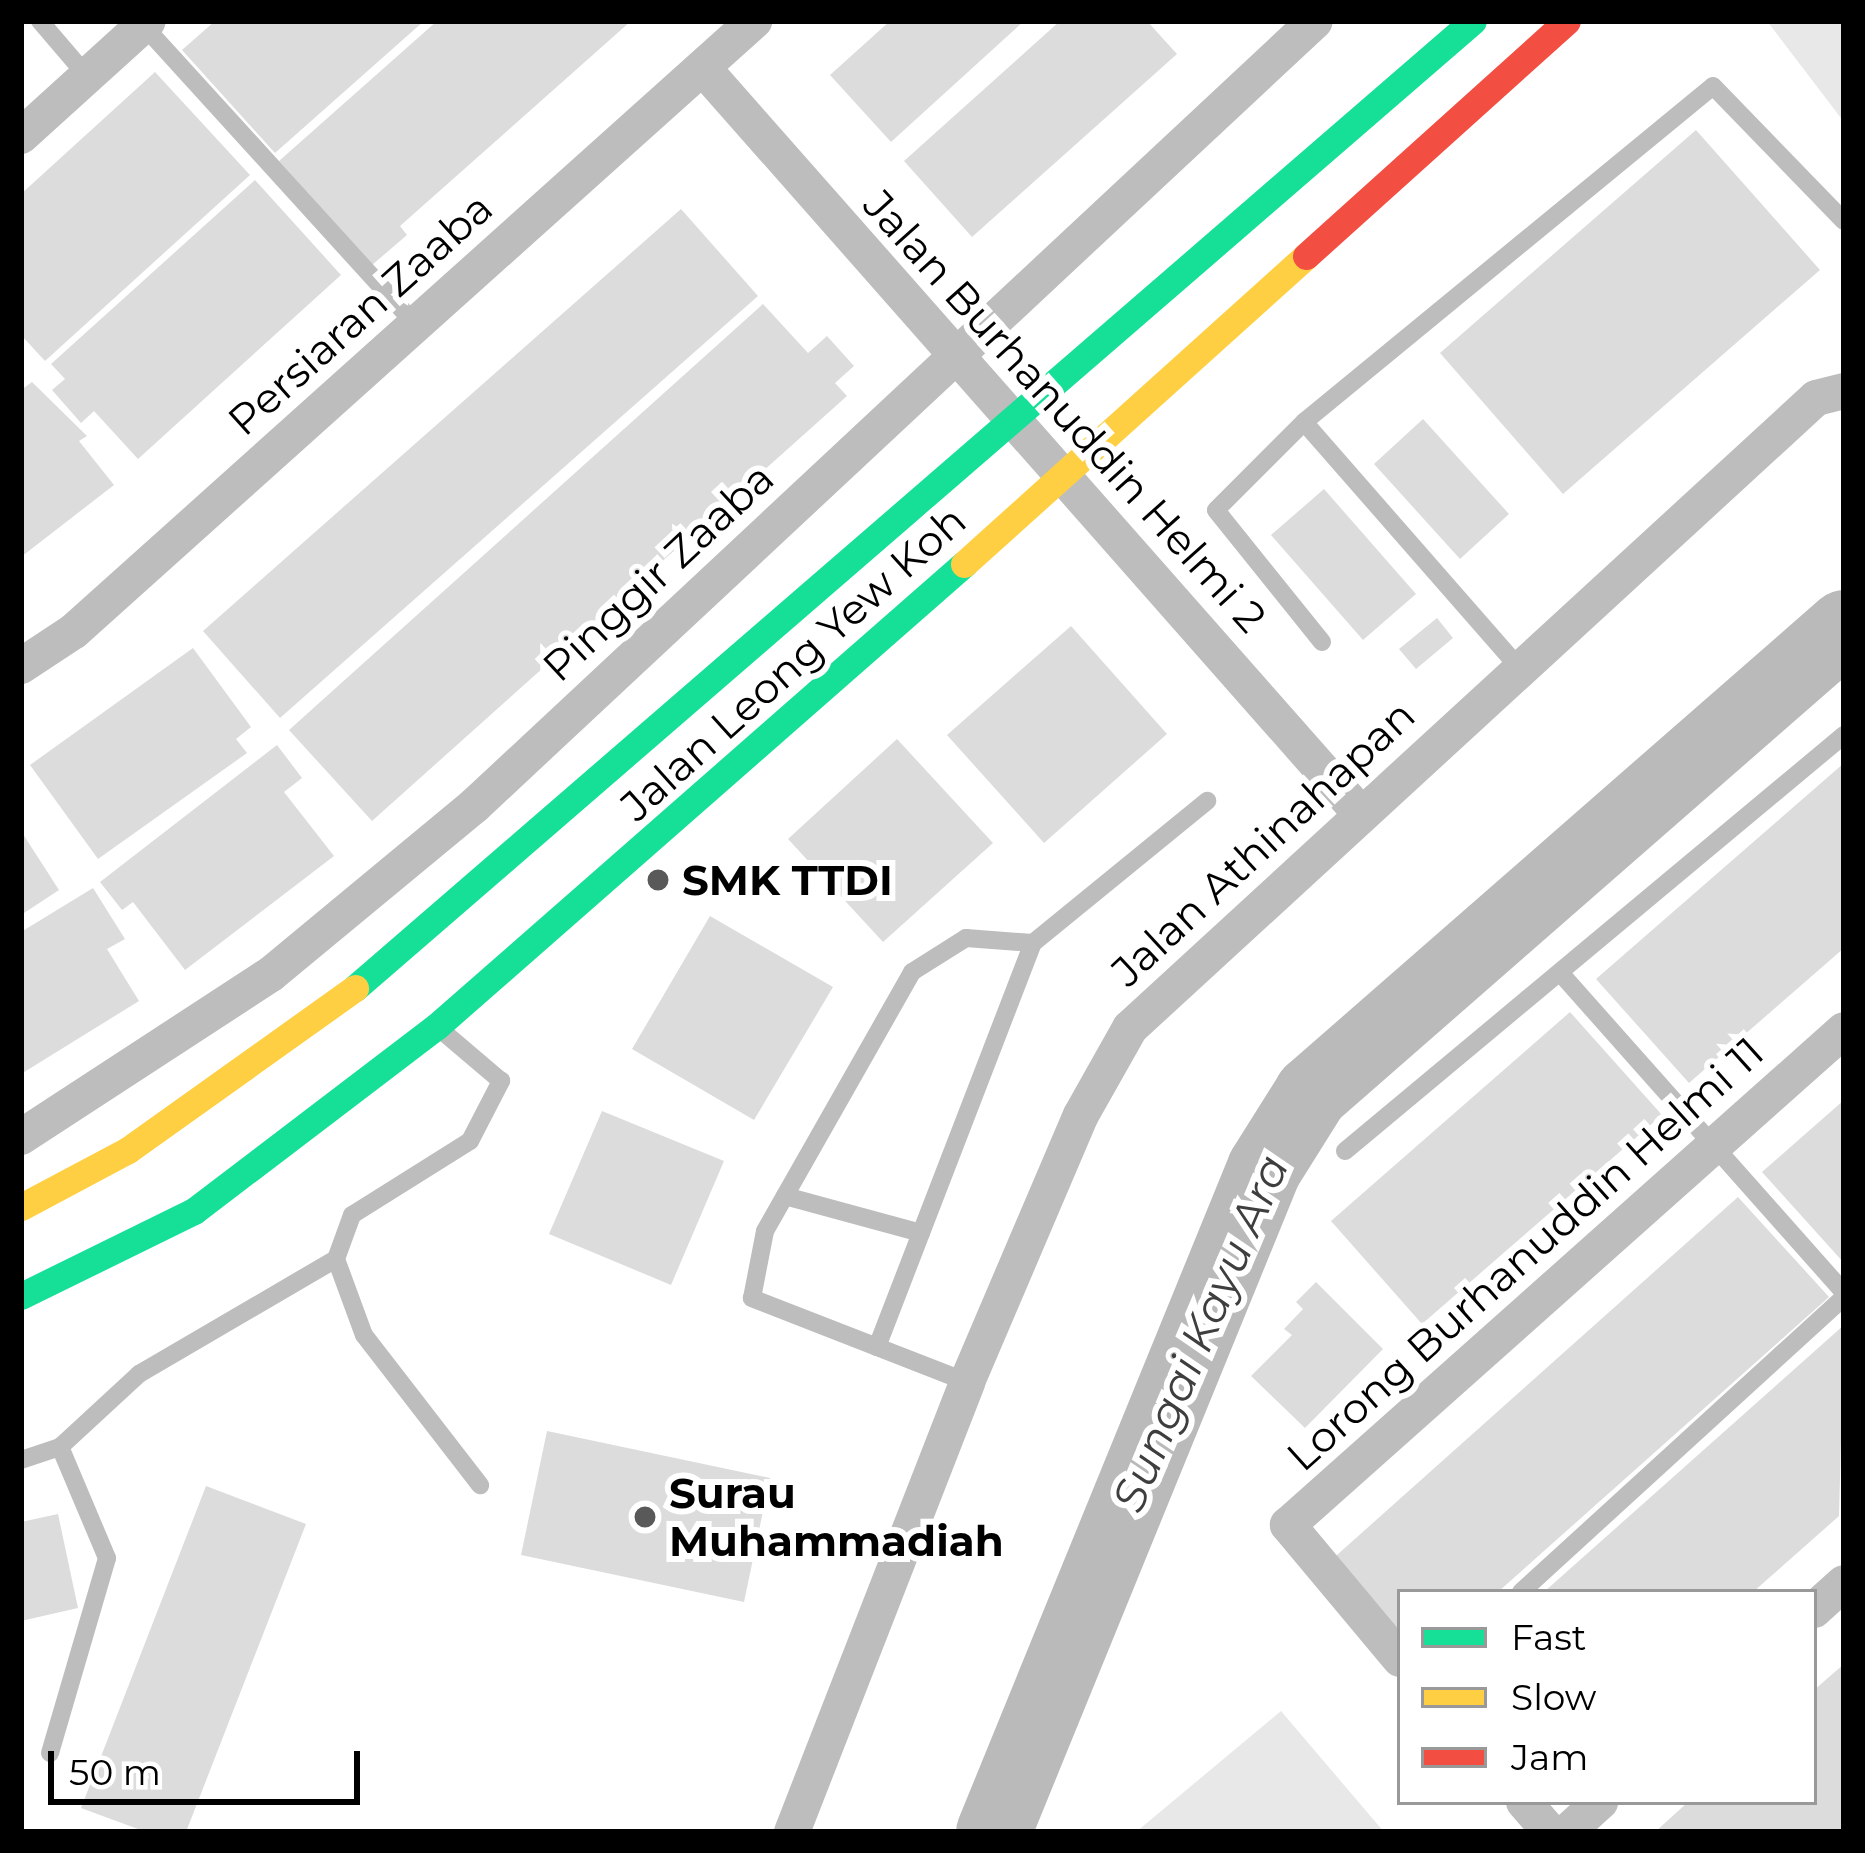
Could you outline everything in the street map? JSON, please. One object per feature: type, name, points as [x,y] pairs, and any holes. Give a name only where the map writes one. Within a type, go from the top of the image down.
[{"type":"street","name":"Persiaran Zaaba","points":[[21,666],[74,631],[754,21]]},
{"type":"street","name":"Pinggir Zaaba","points":[[21,1137],[271,974],[455,821],[1315,21]]},
{"type":"street","name":"Jalan Leong Yew Koh","points":[[21,1207],[128,1150],[348,994],[1008,417],[1473,21]]},
{"type":"street","name":"Jalan Leong Yew Koh","points":[[21,1296],[194,1211],[437,1026],[1064,478],[1567,21]]},
{"type":"street","points":[[21,136],[146,23]]},
{"type":"street","name":"Jalan Burhanuddin Helmi 2","points":[[703,68],[1360,813]]},
{"type":"street","name":"Jalan Athinahapan","points":[[792,1832],[967,1382],[1081,1115],[1130,1028],[1816,398],[1844,391]]},
{"type":"street","name":"Lorong Burhanuddin Helmi 11","points":[[1397,1655],[1288,1526],[1844,1030]]},
{"type":"street","points":[[1817,1607],[1844,1582]]},
{"type":"street","points":[[1527,1805],[1550,1832]]},
{"type":"street","points":[[1567,1832],[1597,1805]]},
{"type":"lane","points":[[40,21],[87,76]]},
{"type":"lane","points":[[146,23],[416,325]]},
{"type":"lane","points":[[1322,642],[1216,510],[1304,422],[1713,86],[1844,221]]},
{"type":"lane","points":[[1304,422],[1520,669]]},
{"type":"lane","points":[[1345,1150],[1563,976],[1844,735]]},
{"type":"lane","points":[[877,1347],[1033,944],[1208,801]]},
{"type":"lane","points":[[967,1382],[752,1298],[765,1231],[912,972],[966,938],[1033,944]]},
{"type":"lane","points":[[1524,1589],[1844,1294],[1563,976]]},
{"type":"lane","points":[[21,1460],[60,1447],[140,1374],[336,1259],[352,1215],[470,1141],[501,1081],[437,1026]]},
{"type":"lane","points":[[785,1196],[921,1233]]},
{"type":"lane","points":[[336,1259],[364,1335],[480,1485]]},
{"type":"lane","points":[[50,1753],[107,1558],[60,1447]]},
{"type":"shaded area","points":[[1767,21],[1844,21],[1844,122]]},
{"type":"shaded area","points":[[1281,1711],[1384,1832],[1136,1832]]},
{"type":"building","points":[[215,21],[424,21],[275,153],[182,50]]},
{"type":"building","points":[[437,21],[631,21],[400,226],[407,235],[372,265],[279,161]]},
{"type":"building","points":[[890,21],[1024,21],[891,142],[830,75]]},
{"type":"building","points":[[1060,21],[1147,21],[1177,54],[972,237],[904,161]]},
{"type":"building","points":[[155,72],[250,175],[45,361],[21,335],[21,194]]},
{"type":"building","points":[[1696,130],[1820,270],[1563,494],[1440,353]]},
{"type":"building","points":[[255,180],[341,275],[138,459],[94,411],[81,423],[52,390],[65,379],[51,364]]},
{"type":"building","points":[[681,209],[758,296],[280,718],[203,631]]},
{"type":"building","points":[[763,304],[808,353],[827,336],[854,366],[835,383],[847,396],[372,821],[289,730]]},
{"type":"building","points":[[32,382],[87,436],[79,441],[114,485],[21,557],[21,390]]},
{"type":"building","points":[[1423,419],[1509,514],[1460,559],[1374,464]]},
{"type":"building","points":[[1324,489],[1416,594],[1363,640],[1271,535]]},
{"type":"building","points":[[1437,618],[1453,638],[1416,669],[1399,649]]},
{"type":"building","points":[[1071,626],[1167,734],[1044,843],[947,735]]},
{"type":"building","points":[[193,648],[251,727],[236,739],[247,753],[98,859],[30,765]]},
{"type":"building","points":[[897,739],[993,843],[883,942],[788,839]]},
{"type":"building","points":[[277,745],[302,778],[284,792],[334,856],[185,970],[133,902],[122,910],[100,882]]},
{"type":"building","points":[[1844,763],[1844,948],[1689,1083],[1596,979]]},
{"type":"building","points":[[21,831],[59,890],[21,915]]},
{"type":"building","points":[[93,888],[125,939],[107,949],[139,1001],[21,1074],[21,932]]},
{"type":"building","points":[[710,916],[833,987],[754,1120],[632,1049]]},
{"type":"building","points":[[1570,1012],[1662,1115],[1422,1324],[1331,1221]]},
{"type":"building","points":[[1844,1100],[1844,1263],[1762,1172]]},
{"type":"building","points":[[602,1111],[724,1161],[671,1285],[549,1234]]},
{"type":"building","points":[[1738,1197],[1829,1297],[1501,1589],[1397,1589],[1397,1639],[1328,1563]]},
{"type":"building","points":[[1316,1282],[1383,1349],[1305,1428],[1251,1376],[1292,1335],[1284,1329],[1303,1309],[1296,1302]]},
{"type":"building","points":[[1844,1325],[1839,1516],[1756,1589],[1547,1589]]},
{"type":"building","name":"Surau Muhammadiah","points":[[547,1431],[770,1478],[744,1602],[521,1555]]},
{"type":"building","points":[[206,1486],[306,1524],[186,1832],[146,1832],[81,1808]]},
{"type":"building","points":[[58,1514],[78,1608],[21,1621],[21,1522]]},
{"type":"building","points":[[1844,1664],[1844,1832],[1655,1832],[1685,1805],[1817,1805],[1817,1687]]},
{"type":"waterway","name":"Sungai Kayu Ara","points":[[993,1832],[1264,1168],[1311,1093],[1844,627]]},
{"type":"traffic: fast","points":[[355,988],[1473,21]]},
{"type":"traffic: fast","points":[[21,1296],[194,1211],[437,1026],[964,564]]},
{"type":"traffic: slow","points":[[964,564],[1306,256]]},
{"type":"traffic: slow","points":[[21,1207],[128,1150],[355,988]]},
{"type":"traffic: jam","points":[[1306,256],[1567,21]]},
{"type":"place","name":"SMK TTDI","points":[[658,880]]},
{"type":"place","name":"Surau Muhammadiah","points":[[645,1517]]}]
